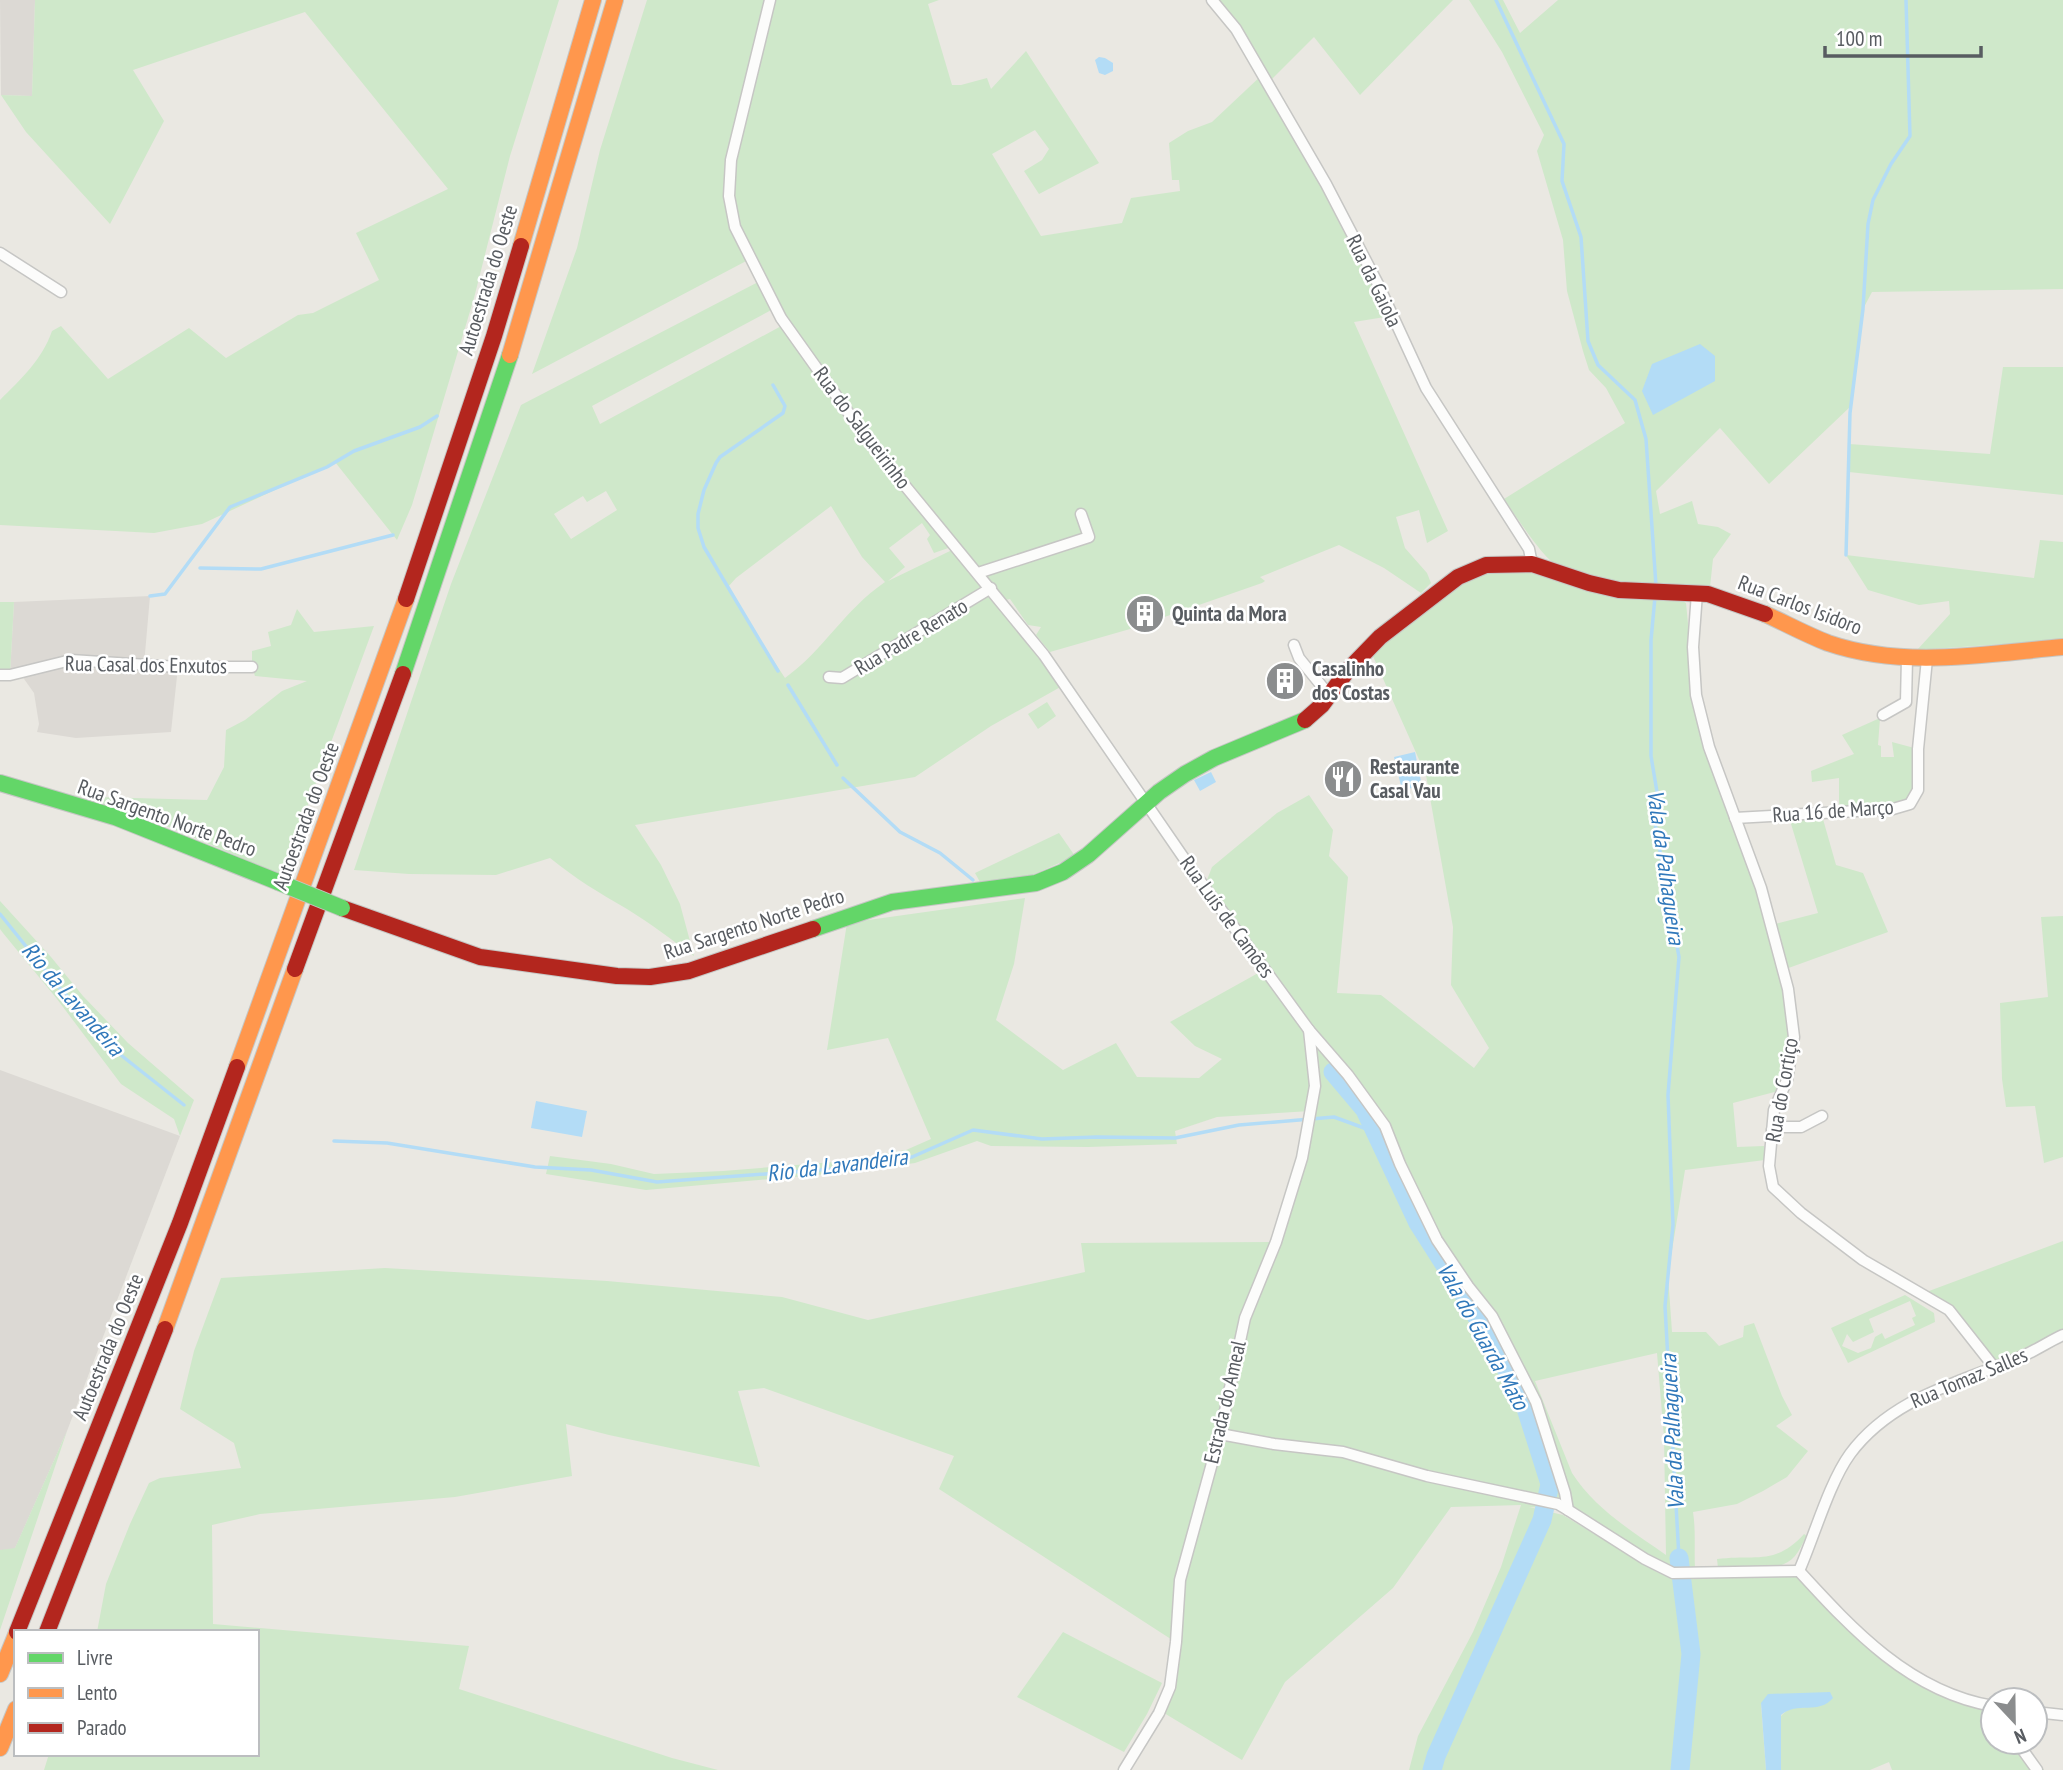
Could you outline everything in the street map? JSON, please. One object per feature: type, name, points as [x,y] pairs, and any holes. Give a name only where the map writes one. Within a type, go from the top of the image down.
[{"type":"main road","name":"Autoestrada do Oeste","points":[[17,1630],[184,1212],[390,645],[494,336],[593,0]]},
{"type":"main road","name":"Autoestrada do Oeste","points":[[48,1630],[157,1352],[406,664],[511,352],[615,0]]},
{"type":"main road","name":"Rua Carlos Isidoro","points":[[1147,804],[1199,765],[1303,721],[1380,637],[1458,577],[1486,565],[1532,564],[1606,588],[1697,593],[1736,601],[1829,643],[1908,658],[1927,659],[2063,647]]},
{"type":"main road","name":"Rua Sargento Norte Pedro","points":[[0,783],[115,817],[444,946],[480,957],[617,976],[665,976],[702,967],[892,902],[1036,883],[1063,872],[1088,855],[1147,804]]},
{"type":"main road","name":"Autoestrada do Oeste","points":[[0,1674],[14,1638]]},
{"type":"main road","points":[[0,1748],[14,1714]]},
{"type":"street","name":"Rua do Salgueirinho","points":[[771,0],[731,160],[729,196],[735,227],[781,318],[870,443],[1044,655],[1147,804]]},
{"type":"street","name":"Rua da Gaiola","points":[[1216,1],[1283,107],[1378,284],[1426,388],[1529,549],[1532,564]]},
{"type":"street","points":[[0,253],[61,292]]},
{"type":"street","points":[[978,573],[1089,537],[1081,514]]},
{"type":"street","name":"Rua Padre Renato","points":[[829,677],[842,678],[991,588]]},
{"type":"street","name":"Rua do Cortiço","points":[[1697,593],[1692,648],[1696,695],[1709,747],[1761,888],[1786,979],[1794,1037],[1787,1080],[1774,1110],[1769,1166],[1773,1188],[1863,1260],[1949,1310],[1994,1367]]},
{"type":"street","points":[[1294,645],[1299,658],[1329,695]]},
{"type":"street","points":[[1883,715],[1906,702],[1908,658]]},
{"type":"street","name":"Rua 16 de Março","points":[[1735,818],[1892,809],[1910,804],[1917,790],[1918,749],[1927,659]]},
{"type":"street","name":"Rua Casal dos Enxutos","points":[[0,675],[71,660],[178,667],[252,667]]},
{"type":"street","name":"Rua Luís de Camões","points":[[1147,804],[1309,1030],[1385,1126],[1400,1164],[1437,1240],[1492,1316],[1536,1402],[1565,1493],[1563,1507]]},
{"type":"street","name":"Estrada do Ameal","points":[[1124,1770],[1159,1713],[1170,1687],[1180,1580],[1220,1434],[1245,1318],[1276,1242],[1302,1158],[1315,1086],[1309,1030]]},
{"type":"street","points":[[1772,1130],[1801,1127],[1822,1116]]},
{"type":"street","name":"Rua Tomaz Salles","points":[[1799,1571],[1849,1455],[1867,1435],[1906,1404],[2026,1354],[2063,1335]]},
{"type":"street","points":[[1220,1434],[1343,1452],[1436,1479],[1563,1507],[1645,1559],[1673,1573],[1799,1571],[1839,1615],[1897,1667],[1957,1698],[1979,1703]]},
{"type":"shaded area","points":[[0,0],[35,0],[32,96],[1,95]]},
{"type":"shaded area","points":[[150,596],[144,665],[178,667],[171,732],[76,738],[37,732],[39,724],[34,693],[22,676],[10,675],[14,602]]},
{"type":"shaded area","points":[[0,1070],[180,1136],[67,1431],[0,1582]]},
{"type":"green space","points":[[35,0],[559,0],[510,156],[474,298],[412,505],[397,540],[335,462],[202,524],[154,533],[0,525],[0,400],[37,360],[52,331],[61,326],[108,379],[189,328],[226,358],[298,315],[313,313],[379,280],[356,233],[448,189],[305,12],[133,70],[164,121],[110,224],[26,132],[1,95],[32,96]]},
{"type":"green space","points":[[647,0],[939,0],[928,4],[952,85],[987,78],[991,89],[1026,51],[1099,163],[1039,194],[1024,171],[1042,160],[1049,149],[1035,130],[992,154],[1041,236],[1122,223],[1131,198],[1180,191],[1179,180],[1172,180],[1169,143],[1188,131],[1212,122],[1263,74],[1212,0],[1453,0],[1360,95],[1314,37],[1268,83],[1391,316],[1354,322],[1448,531],[1427,543],[1419,510],[1396,517],[1405,548],[1427,573],[1431,583],[1421,593],[1384,568],[1339,545],[1260,577],[1265,581],[1262,583],[1130,629],[1050,652],[1036,635],[1041,627],[1028,625],[1010,599],[1001,601],[1064,685],[991,726],[915,777],[635,825],[661,865],[680,904],[694,956],[550,858],[496,875],[354,870],[451,584],[521,405],[762,280],[750,259],[532,374],[577,248],[600,150]],"holes":[[[775,308],[785,324],[600,424],[592,406]],[[606,491],[617,510],[571,539],[554,514],[583,496],[587,502]],[[831,506],[862,557],[885,582],[858,605],[811,655],[785,678],[728,587],[736,578]],[[922,523],[930,535],[927,539],[934,553],[954,546],[950,551],[888,581],[905,567],[889,548]]]},
{"type":"green space","points":[[1469,0],[1503,0],[1520,33],[1558,0],[2063,0],[2063,289],[1872,292],[1863,309],[1851,406],[1769,484],[1720,428],[1656,491],[1660,514],[1692,501],[1698,524],[1718,527],[1731,534],[1713,559],[1710,587],[1609,581],[1588,577],[1553,562],[1504,499],[1625,423],[1606,388],[1589,370],[1583,351],[1567,291],[1563,240],[1537,151],[1544,135],[1502,52]]},
{"type":"green space","points":[[2003,367],[2063,367],[2063,495],[1849,472],[1849,444],[1990,454]]},
{"type":"green space","points":[[2040,540],[2063,542],[2063,640],[1917,650],[1950,614],[1949,601],[1919,605],[1868,590],[1846,555],[2034,578]]},
{"type":"green space","points":[[1520,570],[1626,598],[1681,600],[1686,603],[1695,695],[1748,855],[1787,989],[1793,1037],[1782,1090],[1733,1103],[1737,1147],[1764,1146],[1765,1160],[1685,1170],[1668,1275],[1672,1332],[1706,1332],[1719,1346],[1743,1337],[1744,1326],[1754,1323],[1792,1415],[1776,1426],[1808,1451],[1787,1477],[1763,1491],[1737,1504],[1693,1512],[1695,1569],[1673,1573],[1568,1510],[1529,1507],[1563,1515],[1657,1572],[1670,1577],[1796,1577],[1837,1617],[1897,1667],[1979,1700],[1979,1756],[2034,1756],[2044,1770],[1892,1770],[1889,1762],[1870,1770],[1781,1770],[1781,1716],[1789,1708],[1807,1708],[1761,1704],[1766,1770],[1409,1770],[1418,1736],[1473,1632],[1501,1567],[1521,1505],[1451,1507],[1393,1588],[1285,1682],[1242,1760],[1164,1713],[1180,1645],[939,1489],[954,1456],[764,1388],[738,1391],[760,1467],[566,1424],[572,1476],[455,1497],[260,1514],[212,1525],[213,1624],[469,1646],[459,1689],[672,1758],[718,1770],[44,1770],[48,1756],[259,1756],[259,1630],[97,1630],[106,1584],[149,1483],[160,1478],[241,1468],[234,1443],[180,1409],[194,1351],[221,1278],[385,1268],[607,1281],[782,1297],[868,1320],[1085,1272],[1081,1243],[1276,1242],[1310,1111],[1217,1117],[1175,1131],[1177,1144],[991,1146],[977,1141],[915,1163],[850,1172],[646,1190],[546,1174],[550,1156],[611,1164],[654,1174],[723,1171],[845,1161],[906,1150],[931,1139],[888,1038],[827,1050],[847,923],[1025,898],[1014,964],[996,1020],[1063,1070],[1116,1043],[1137,1077],[1199,1078],[1222,1059],[1195,1046],[1170,1022],[1260,972],[1186,871],[1190,867],[1286,997],[1207,880],[1212,867],[1277,813],[1309,795],[1333,830],[1329,856],[1348,877],[1337,993],[1381,995],[1474,1068],[1489,1048],[1451,985],[1453,927],[1426,775],[1372,654],[1471,578],[1487,572]],"holes":[[[1657,1353],[1664,1437],[1666,1555],[1592,1498],[1572,1473],[1535,1381]]]},
{"type":"green space","points":[[0,602],[14,602],[10,675],[0,675]]},
{"type":"green space","points":[[297,609],[314,632],[374,626],[282,875],[150,819],[95,801],[97,797],[207,800],[224,767],[226,730],[245,720],[282,691],[307,681],[255,676],[252,667],[252,651],[271,646],[268,632],[291,625]]},
{"type":"green space","points":[[1047,702],[1056,716],[1038,729],[1028,714]]},
{"type":"green space","points":[[1880,718],[1878,745],[1881,746],[1881,757],[1894,757],[1892,742],[1918,749],[1919,771],[1910,804],[1839,811],[1839,778],[1812,782],[1811,771],[1854,754],[1842,735]]},
{"type":"green space","points":[[1821,812],[1836,865],[1863,873],[1888,932],[1783,970],[1771,925],[1818,913],[1788,814]]},
{"type":"green space","points":[[1059,833],[1075,856],[1028,877],[980,882],[975,873]]},
{"type":"green space","points":[[0,901],[128,1043],[194,1100],[180,1136],[174,1119],[121,1084],[3,933],[0,929]]},
{"type":"green space","points":[[2063,916],[2063,1157],[2044,1163],[2035,1106],[2006,1107],[2002,1079],[2000,1003],[2048,997],[2041,917]]},
{"type":"green space","points":[[2063,1241],[2063,1335],[1994,1367],[1954,1315],[1921,1294]]},
{"type":"green space","points":[[1905,1295],[1934,1313],[1935,1322],[1848,1363],[1831,1328]],"holes":[[[1910,1301],[1916,1316],[1912,1318],[1915,1325],[1885,1339],[1882,1333],[1875,1337],[1871,1348],[1858,1353],[1842,1346],[1847,1334],[1853,1342],[1874,1332],[1869,1319]]]},
{"type":"green space","points":[[67,1431],[0,1630],[0,1550],[15,1548]]},
{"type":"green space","points":[[1804,1534],[1807,1536],[1795,1556],[1779,1566],[1759,1569],[1718,1568],[1717,1559],[1774,1555],[1784,1551]]},
{"type":"green space","points":[[1063,1632],[1162,1683],[1124,1752],[1017,1697]]},
{"type":"water","points":[[1099,57],[1113,63],[1113,71],[1105,75],[1099,73],[1095,60]]},
{"type":"water","points":[[1700,344],[1715,356],[1715,381],[1653,415],[1642,391],[1652,364]]},
{"type":"water","points":[[1415,752],[1422,786],[1402,790],[1394,757]]},
{"type":"water","points":[[1211,772],[1216,782],[1200,791],[1194,780]]},
{"type":"water","points":[[536,1101],[587,1111],[582,1137],[531,1128]]},
{"type":"water","points":[[1830,1692],[1833,1698],[1821,1706],[1794,1709],[1781,1715],[1781,1770],[1766,1770],[1761,1703],[1768,1694]]},
{"type":"waterway","name":"Vala da Palhagueira","points":[[1496,0],[1564,144],[1562,181],[1581,237],[1588,341],[1598,365],[1635,400],[1646,439],[1656,586]]},
{"type":"waterway","points":[[1846,555],[1850,413],[1863,309],[1868,224],[1873,200],[1891,164],[1910,136],[1906,0]]},
{"type":"waterway","points":[[773,385],[785,406],[783,413],[720,457],[704,490],[698,514],[698,528],[704,547],[778,671]]},
{"type":"waterway","points":[[150,596],[165,594],[230,507],[327,467],[354,451],[420,427],[437,416]]},
{"type":"waterway","points":[[200,568],[261,569],[393,535]]},
{"type":"waterway","name":"Vala da Palhagueira","points":[[1655,597],[1651,640],[1651,756],[1657,792],[1654,818],[1679,957],[1668,1095],[1673,1225],[1665,1306],[1679,1558]]},
{"type":"waterway","points":[[788,685],[837,765]]},
{"type":"waterway","points":[[843,778],[900,832],[940,853],[973,880]]},
{"type":"waterway","name":"Rio da Lavandeira","points":[[0,914],[58,986],[117,1052],[184,1105]]},
{"type":"waterway","name":"Vala do Guarda Mato","points":[[1333,1072],[1365,1110],[1418,1223],[1469,1303],[1523,1399],[1550,1484],[1542,1520],[1432,1770]]},
{"type":"waterway","name":"Rio da Lavandeira","points":[[334,1141],[387,1143],[535,1167],[591,1170],[657,1182],[847,1168],[912,1157],[973,1130],[1042,1139],[1175,1138],[1239,1125],[1334,1117],[1375,1132]]},
{"type":"waterway","name":"Vala da Palhagueira","points":[[1679,1558],[1691,1654],[1680,1770]]},
{"type":"traffic: fast","points":[[403,674],[510,355]]},
{"type":"traffic: fast","points":[[813,929],[892,902],[1036,883],[1063,872],[1088,855],[1159,792],[1185,774],[1214,758],[1305,720]]},
{"type":"traffic: fast","points":[[0,783],[115,817],[278,882]]},
{"type":"traffic: fast","points":[[278,882],[342,908]]},
{"type":"traffic: slow","points":[[521,246],[593,0]]},
{"type":"traffic: slow","points":[[510,355],[615,0]]},
{"type":"traffic: slow","points":[[237,1067],[406,599]]},
{"type":"traffic: slow","points":[[1765,614],[1828,643],[1886,656],[1974,656],[2063,647]]},
{"type":"traffic: slow","points":[[165,1329],[295,969]]},
{"type":"traffic: slow","points":[[0,1674],[14,1640]]},
{"type":"traffic: slow","points":[[0,1748],[14,1714]]},
{"type":"traffic: jam","points":[[406,599],[494,336],[521,246]]},
{"type":"traffic: jam","points":[[1305,720],[1322,705],[1348,670],[1380,637],[1458,577],[1486,565],[1532,564],[1619,590],[1708,594],[1765,614]]},
{"type":"traffic: jam","points":[[295,969],[403,674]]},
{"type":"traffic: jam","points":[[342,908],[480,957],[617,976],[650,977],[689,971],[813,929]]},
{"type":"traffic: jam","points":[[18,1630],[180,1223],[237,1067]]},
{"type":"traffic: jam","points":[[48,1630],[165,1329]]},
{"type":"place","name":"Quinta da Mora","points":[[1145,614]]},
{"type":"place","name":"Casalinho dos Costas","points":[[1285,681]]},
{"type":"place","name":"Restaurante Casal Vau","points":[[1343,779]]}]
